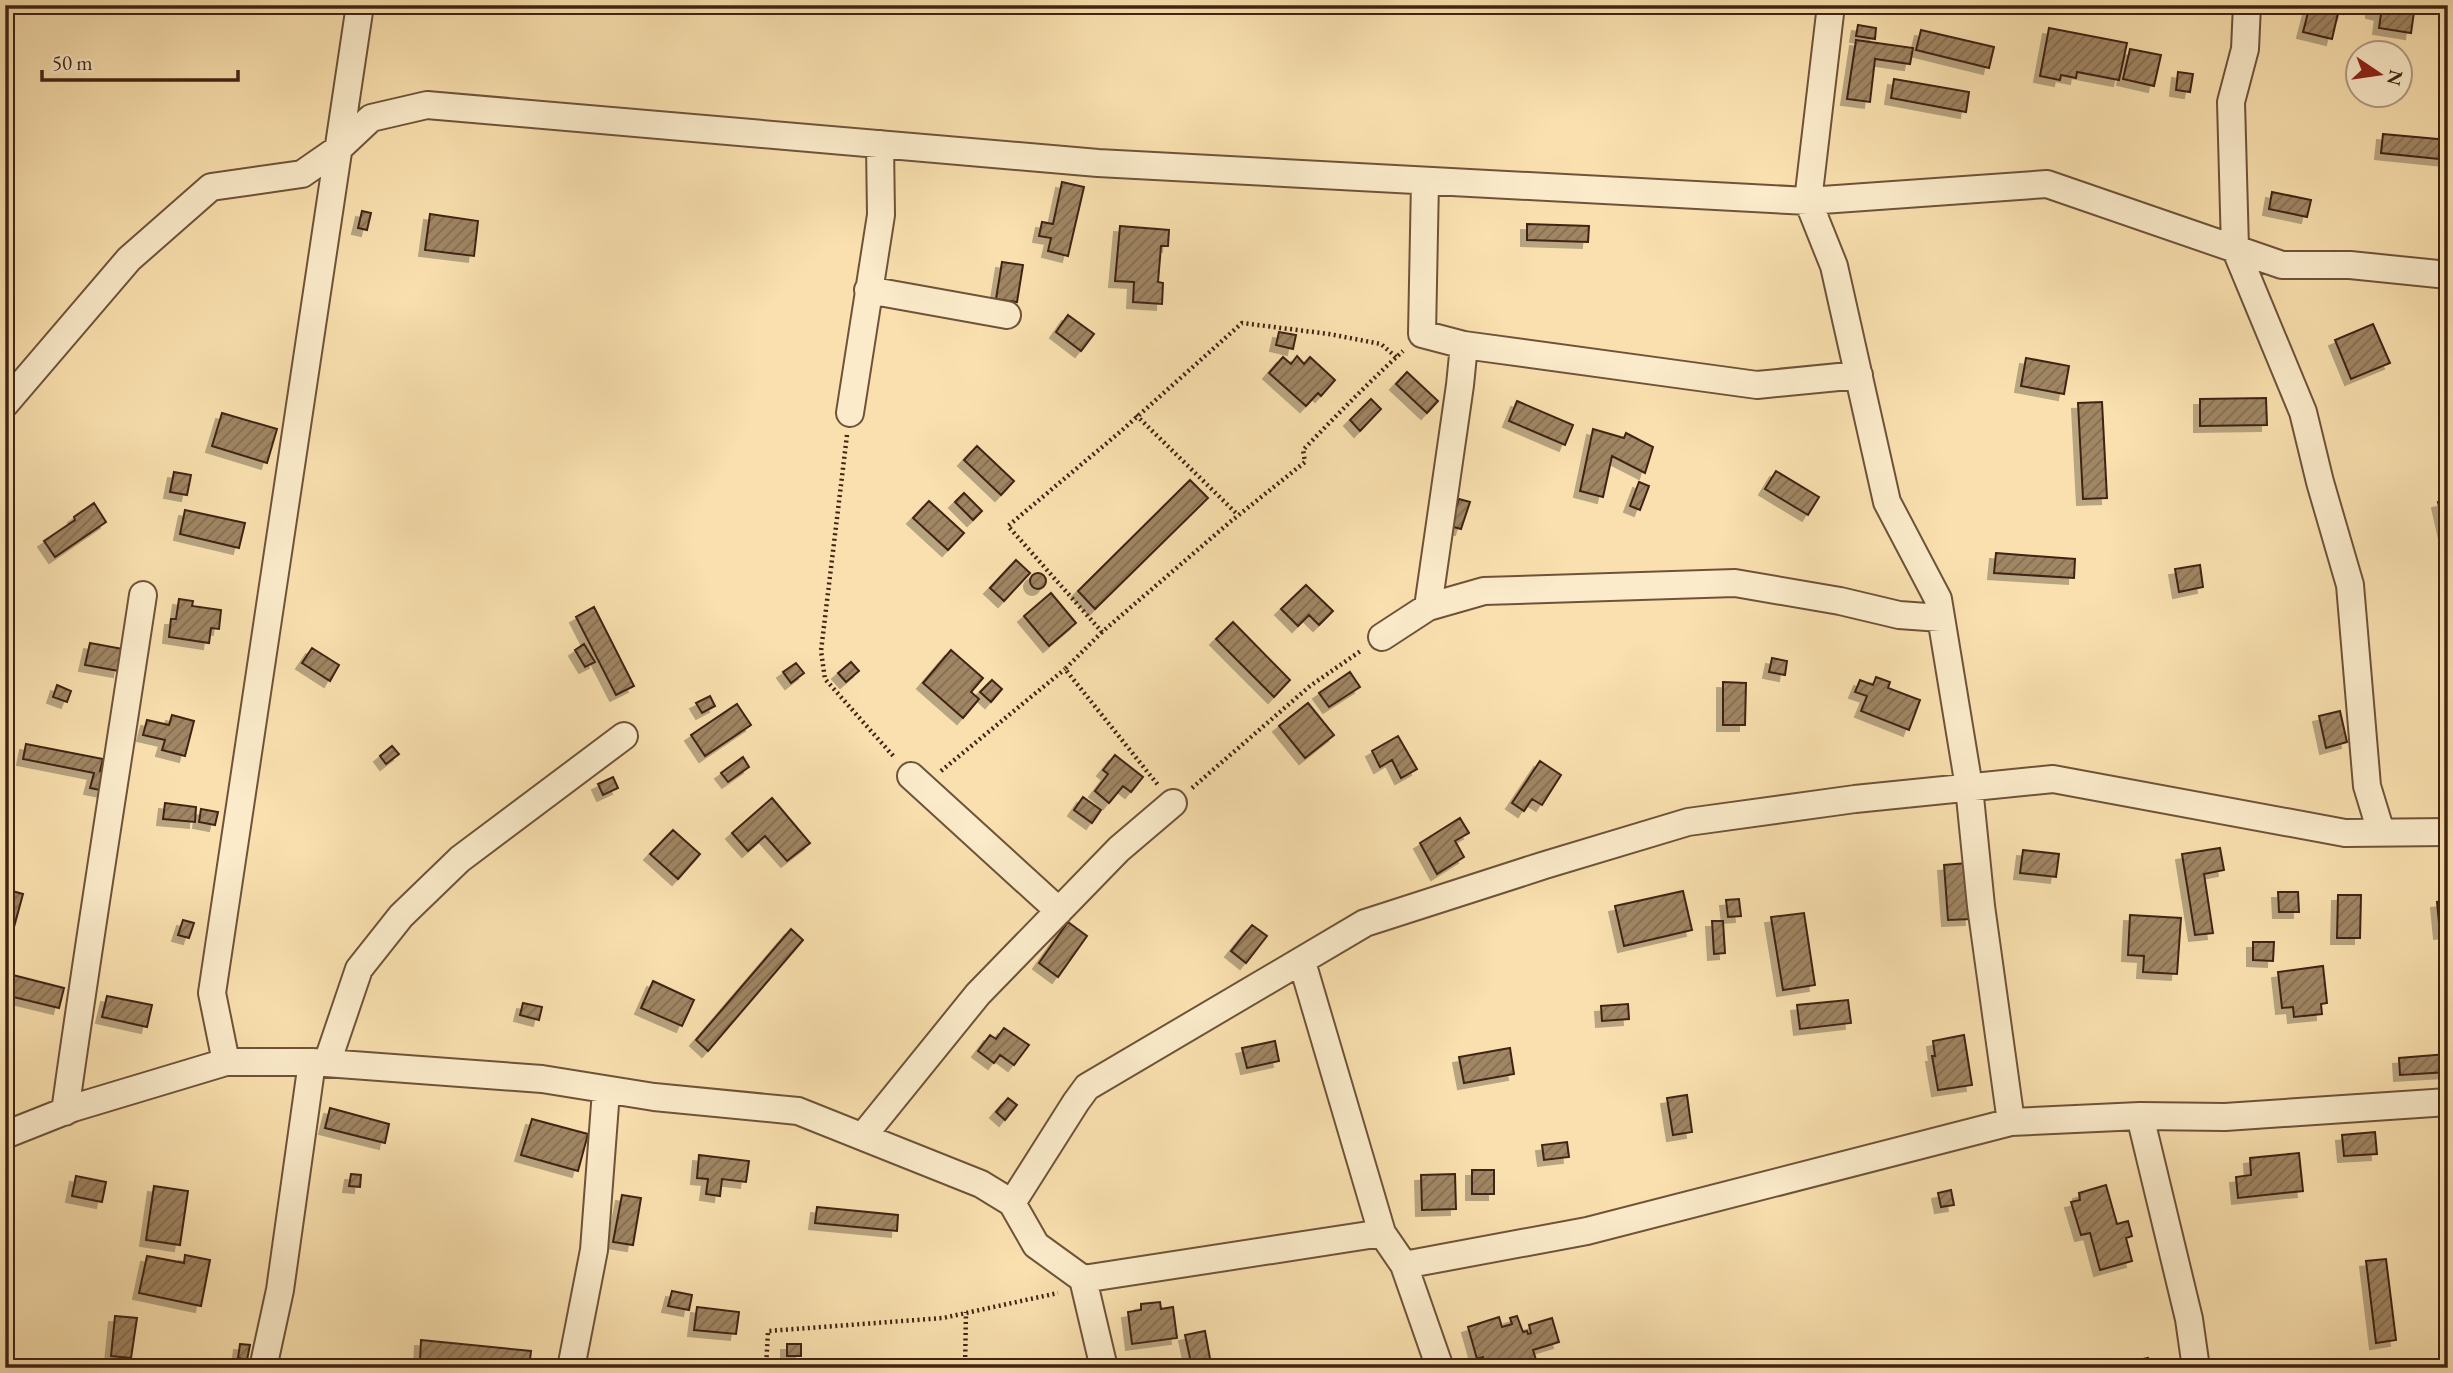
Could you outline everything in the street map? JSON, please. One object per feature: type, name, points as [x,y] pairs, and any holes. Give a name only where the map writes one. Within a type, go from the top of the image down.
[{"type":"street","points":[[226,1062],[212,993],[360,5]]},
{"type":"street","points":[[1832,5],[1808,201],[1834,266],[1887,502],[1938,599],[1969,787],[1981,906],[2011,1122]]},
{"type":"street","points":[[2248,5],[2245,49],[2231,102],[2235,248],[2303,412],[2319,482],[2350,585],[2367,786],[2381,832]]},
{"type":"street","points":[[5,404],[129,259],[211,187],[302,174],[338,149],[371,118],[426,105],[1098,163],[1808,201],[2047,184],[2282,265],[2350,265],[2448,275]]},
{"type":"street","points":[[850,413],[881,215],[880,144]]},
{"type":"street","points":[[1425,181],[1422,334],[1464,345],[1757,385],[1859,375]]},
{"type":"street","points":[[868,290],[1007,315]]},
{"type":"street","points":[[1428,607],[1464,345]]},
{"type":"street","points":[[1382,637],[1428,607],[1484,591],[1735,583],[1840,601],[1899,615],[1941,618]]},
{"type":"street","points":[[65,1112],[143,595]]},
{"type":"street","points":[[263,1368],[281,1290],[319,1063],[359,969],[401,916],[460,859],[624,736]]},
{"type":"street","points":[[1012,1203],[1087,1087],[1365,923],[1688,822],[2053,779],[2345,833],[2448,832]]},
{"type":"street","points":[[917,780],[1059,911]]},
{"type":"street","points":[[863,1136],[978,994],[1119,849],[1173,803]]},
{"type":"street","points":[[1302,962],[1382,1233],[1404,1265],[1440,1368]]},
{"type":"street","points":[[5,1135],[65,1112],[226,1062],[319,1063],[542,1079],[606,1091],[797,1111],[981,1184],[1012,1203],[1036,1245],[1083,1279],[1104,1368]]},
{"type":"street","points":[[571,1368],[594,1250],[606,1091]]},
{"type":"street","points":[[1404,1265],[1587,1231],[2011,1122],[2140,1116],[2225,1118],[2448,1102]]},
{"type":"street","points":[[2140,1116],[2189,1319],[2196,1368]]},
{"type":"street","points":[[1083,1279],[1382,1233]]},
{"type":"path","points":[[850,413],[821,651],[825,679],[917,780],[1065,669],[1102,632],[1238,515],[1305,462],[1303,450],[1365,385],[1396,357],[1381,344],[1329,334],[1242,323],[1120,432],[1008,526],[1102,632]]},
{"type":"path","points":[[1136,415],[1238,515]]},
{"type":"path","points":[[1065,669],[1173,803],[1310,686],[1382,637]]},
{"type":"path","points":[[766,1368],[768,1331],[943,1318],[1063,1292],[1083,1279]]},
{"type":"path","points":[[965,1368],[966,1312]]},
{"type":"building","points":[[2310,5],[2345,5],[2343,14],[2338,13],[2332,39],[2303,32]]},
{"type":"building","points":[[2372,5],[2415,5],[2411,33],[2379,28],[2381,14],[2372,12]]},
{"type":"building","points":[[1858,25],[1876,28],[1875,39],[1856,36]]},
{"type":"building","points":[[2049,28],[2127,43],[2119,80],[2077,72],[2076,78],[2061,75],[2060,80],[2040,76]]},
{"type":"building","points":[[1921,30],[1994,47],[1989,68],[1916,50]]},
{"type":"building","points":[[1856,40],[1913,48],[1910,64],[1875,59],[1870,102],[1847,99]]},
{"type":"building","points":[[2130,49],[2161,55],[2154,86],[2123,79]]},
{"type":"building","points":[[2178,72],[2193,74],[2190,92],[2176,90]]},
{"type":"building","points":[[1894,79],[1969,92],[1966,112],[1891,98]]},
{"type":"building","points":[[2383,134],[2448,140],[2448,160],[2381,153]]},
{"type":"building","points":[[1062,182],[1084,187],[1068,256],[1048,251],[1051,238],[1039,236],[1042,222],[1053,224]]},
{"type":"building","points":[[2272,192],[2311,200],[2307,217],[2269,209]]},
{"type":"building","points":[[362,211],[371,213],[367,230],[358,228]]},
{"type":"building","points":[[430,214],[478,221],[474,256],[425,250]]},
{"type":"building","points":[[1527,224],[1589,226],[1588,242],[1527,240]]},
{"type":"building","points":[[1120,226],[1169,230],[1168,246],[1161,246],[1158,282],[1163,283],[1162,304],[1133,302],[1134,282],[1115,281]]},
{"type":"building","points":[[1002,262],[1023,265],[1017,302],[996,299]]},
{"type":"building","points":[[1068,315],[1094,334],[1081,351],[1056,332]]},
{"type":"building","points":[[2373,324],[2390,363],[2351,379],[2335,340]]},
{"type":"building","points":[[1279,332],[1296,335],[1293,349],[1276,345]]},
{"type":"building","points":[[1297,356],[1304,364],[1310,357],[1335,380],[1321,396],[1318,393],[1306,406],[1269,373],[1283,357],[1291,364]]},
{"type":"building","points":[[2026,358],[2069,366],[2064,394],[2021,386]]},
{"type":"building","points":[[1407,372],[1438,401],[1427,413],[1396,384]]},
{"type":"building","points":[[2266,398],[2267,425],[2200,426],[2200,399]]},
{"type":"building","points":[[1371,399],[1381,409],[1360,431],[1350,420]]},
{"type":"building","points":[[1517,401],[1573,425],[1565,445],[1509,421]]},
{"type":"building","points":[[2102,402],[2107,498],[2083,499],[2078,403]]},
{"type":"building","points":[[222,413],[277,429],[267,463],[212,446]]},
{"type":"building","points":[[1593,429],[1624,438],[1626,433],[1653,447],[1645,473],[1612,456],[1603,497],[1580,491]]},
{"type":"building","points":[[977,446],[1014,481],[1001,495],[964,460]]},
{"type":"building","points":[[1776,471],[1819,497],[1808,515],[1765,489]]},
{"type":"building","points":[[174,472],[191,475],[187,495],[170,492]]},
{"type":"building","points":[[1190,480],[1208,498],[1095,609],[1078,591]]},
{"type":"building","points":[[1639,482],[1649,486],[1640,510],[1630,506]]},
{"type":"building","points":[[964,493],[982,511],[973,520],[955,502]]},
{"type":"building","points":[[1459,499],[1470,502],[1461,529],[1450,526]]},
{"type":"building","points":[[2448,500],[2448,533],[2445,533],[2438,502]]},
{"type":"building","points":[[929,501],[964,533],[948,550],[913,518]]},
{"type":"building","points":[[94,503],[106,522],[55,557],[44,541]]},
{"type":"building","points":[[185,510],[245,523],[239,548],[180,534]]},
{"type":"building","points":[[1996,553],[2075,559],[2074,578],[1994,573]]},
{"type":"building","points":[[1016,560],[1030,573],[1004,601],[990,588]]},
{"type":"building","points":[[2200,565],[2203,587],[2179,592],[2175,569]]},
{"type":"building","points":[[1038,573],[1044,575],[1044,587],[1038,589],[1032,587],[1030,581],[1032,575]]},
{"type":"building","points":[[1306,585],[1333,611],[1319,625],[1309,615],[1298,626],[1281,609]]},
{"type":"building","points":[[1051,593],[1076,623],[1049,646],[1024,616]]},
{"type":"building","points":[[179,599],[193,601],[192,606],[221,610],[219,629],[211,628],[209,643],[169,637],[171,619],[176,619]]},
{"type":"building","points":[[594,607],[634,686],[616,695],[576,617]]},
{"type":"building","points":[[1233,622],[1290,680],[1274,697],[1216,639]]},
{"type":"building","points":[[90,643],[123,649],[119,671],[85,665]]},
{"type":"building","points":[[584,644],[595,662],[585,667],[575,650]]},
{"type":"building","points":[[312,648],[339,665],[330,681],[302,663]]},
{"type":"building","points":[[951,650],[983,678],[971,692],[979,699],[963,718],[923,683]]},
{"type":"building","points":[[1772,658],[1787,661],[1785,675],[1769,672]]},
{"type":"building","points":[[851,662],[859,671],[846,682],[838,673]]},
{"type":"building","points":[[796,663],[804,673],[791,683],[783,672]]},
{"type":"building","points":[[1350,672],[1360,687],[1329,707],[1319,693]]},
{"type":"building","points":[[1876,677],[1890,682],[1888,688],[1920,700],[1909,730],[1861,711],[1867,696],[1855,692],[1860,680],[1873,685]]},
{"type":"building","points":[[992,680],[1002,689],[991,702],[980,692]]},
{"type":"building","points":[[1723,682],[1746,683],[1745,725],[1723,725]]},
{"type":"building","points":[[57,685],[71,691],[67,702],[53,697]]},
{"type":"building","points":[[710,696],[715,706],[702,713],[696,703]]},
{"type":"building","points":[[1308,703],[1334,735],[1305,758],[1279,726]]},
{"type":"building","points":[[737,704],[751,725],[705,756],[691,735]]},
{"type":"building","points":[[2340,711],[2347,742],[2326,748],[2319,716]]},
{"type":"building","points":[[172,715],[194,721],[185,756],[162,750],[165,740],[143,735],[147,720],[169,725]]},
{"type":"building","points":[[1398,736],[1417,769],[1401,778],[1392,760],[1380,767],[1372,751]]},
{"type":"building","points":[[26,744],[103,759],[100,771],[109,773],[105,791],[90,788],[94,773],[23,759]]},
{"type":"building","points":[[392,746],[399,754],[386,764],[380,756]]},
{"type":"building","points":[[1115,755],[1143,777],[1131,792],[1123,786],[1109,803],[1095,791],[1108,774],[1103,770]]},
{"type":"building","points":[[743,757],[749,767],[728,782],[721,773]]},
{"type":"building","points":[[1540,761],[1561,775],[1542,805],[1532,799],[1524,811],[1512,803]]},
{"type":"building","points":[[613,777],[618,788],[603,795],[598,784]]},
{"type":"building","points":[[1083,797],[1101,810],[1092,823],[1074,810]]},
{"type":"building","points":[[772,798],[810,843],[787,861],[765,836],[748,851],[732,833]]},
{"type":"building","points":[[165,803],[196,807],[195,822],[163,819]]},
{"type":"building","points":[[201,809],[218,812],[215,825],[199,822]]},
{"type":"building","points":[[1460,818],[1469,833],[1455,841],[1464,857],[1437,874],[1420,843]]},
{"type":"building","points":[[673,830],[700,854],[678,879],[650,854]]},
{"type":"building","points":[[2220,848],[2224,870],[2204,874],[2213,933],[2195,935],[2182,854]]},
{"type":"building","points":[[2023,850],[2059,854],[2056,877],[2020,873]]},
{"type":"building","points":[[1967,863],[1971,919],[1948,920],[1944,865]]},
{"type":"building","points":[[5,889],[23,894],[14,927],[5,925]]},
{"type":"building","points":[[1683,891],[1692,930],[1624,946],[1615,906]]},
{"type":"building","points":[[2445,891],[2448,891],[2448,932],[2440,933],[2437,902],[2446,901]]},
{"type":"building","points":[[2278,892],[2298,892],[2299,912],[2279,912]]},
{"type":"building","points":[[2338,895],[2361,895],[2360,938],[2337,938]]},
{"type":"building","points":[[1739,899],[1741,916],[1728,917],[1726,900]]},
{"type":"building","points":[[1804,913],[1815,985],[1783,990],[1771,917]]},
{"type":"building","points":[[2130,915],[2181,918],[2177,974],[2143,972],[2144,956],[2128,955]]},
{"type":"building","points":[[183,920],[194,923],[189,938],[178,935]]},
{"type":"building","points":[[1712,921],[1723,921],[1725,953],[1714,954]]},
{"type":"building","points":[[1068,922],[1087,936],[1058,977],[1039,963]]},
{"type":"building","points":[[1252,925],[1267,936],[1246,963],[1231,951]]},
{"type":"building","points":[[791,929],[803,940],[708,1051],[696,1040]]},
{"type":"building","points":[[2253,942],[2274,942],[2273,961],[2253,960]]},
{"type":"building","points":[[2323,966],[2327,1003],[2321,1004],[2322,1014],[2294,1017],[2293,1007],[2282,1008],[2278,972]]},
{"type":"building","points":[[5,973],[64,988],[59,1008],[5,995]]},
{"type":"building","points":[[653,981],[694,1000],[682,1026],[641,1008]]},
{"type":"building","points":[[107,996],[152,1005],[147,1027],[102,1017]]},
{"type":"building","points":[[1848,1000],[1851,1023],[1800,1029],[1797,1005]]},
{"type":"building","points":[[523,1003],[542,1007],[539,1020],[520,1015]]},
{"type":"building","points":[[1628,1004],[1629,1019],[1602,1021],[1601,1006]]},
{"type":"building","points":[[1004,1028],[1029,1045],[1014,1065],[1000,1055],[994,1063],[978,1051],[990,1035],[996,1039]]},
{"type":"building","points":[[1964,1035],[1972,1085],[1938,1090],[1932,1056],[1935,1056],[1933,1041]]},
{"type":"building","points":[[1275,1041],[1279,1061],[1247,1068],[1242,1048]]},
{"type":"building","points":[[1510,1048],[1514,1074],[1464,1083],[1459,1057]]},
{"type":"building","points":[[2447,1054],[2448,1072],[2400,1075],[2399,1058]]},
{"type":"building","points":[[1687,1095],[1692,1132],[1673,1135],[1667,1098]]},
{"type":"building","points":[[1008,1098],[1017,1105],[1005,1120],[996,1112]]},
{"type":"building","points":[[330,1108],[389,1124],[385,1143],[325,1128]]},
{"type":"building","points":[[532,1119],[588,1134],[578,1171],[521,1155]]},
{"type":"building","points":[[2375,1132],[2377,1154],[2344,1156],[2342,1135]]},
{"type":"building","points":[[1567,1142],[1569,1157],[1544,1160],[1542,1145]]},
{"type":"building","points":[[2299,1153],[2303,1191],[2238,1198],[2236,1177],[2251,1175],[2250,1158]]},
{"type":"building","points":[[699,1155],[749,1161],[746,1182],[722,1179],[720,1196],[706,1194],[708,1179],[697,1178]]},
{"type":"building","points":[[1472,1170],[1494,1170],[1494,1194],[1472,1194]]},
{"type":"building","points":[[351,1174],[361,1175],[360,1187],[349,1186]]},
{"type":"building","points":[[1455,1174],[1456,1209],[1422,1210],[1421,1175]]},
{"type":"building","points":[[76,1176],[106,1182],[102,1202],[72,1196]]},
{"type":"building","points":[[2106,1185],[2117,1224],[2128,1221],[2132,1236],[2126,1238],[2132,1261],[2100,1270],[2090,1233],[2081,1235],[2071,1202],[2080,1200],[2079,1193]]},
{"type":"building","points":[[154,1186],[188,1191],[180,1245],[146,1240]]},
{"type":"building","points":[[1951,1190],[1954,1205],[1941,1207],[1938,1193]]},
{"type":"building","points":[[622,1195],[641,1198],[633,1245],[613,1242]]},
{"type":"building","points":[[817,1207],[898,1215],[897,1231],[815,1223]]},
{"type":"building","points":[[185,1255],[210,1260],[201,1306],[139,1293],[147,1256],[184,1263]]},
{"type":"building","points":[[2386,1259],[2396,1340],[2376,1343],[2366,1261]]},
{"type":"building","points":[[672,1291],[692,1295],[689,1310],[668,1306]]},
{"type":"building","points":[[1160,1302],[1161,1309],[1173,1307],[1177,1338],[1132,1344],[1128,1312],[1141,1310],[1141,1304]]},
{"type":"building","points":[[697,1307],[739,1312],[736,1334],[694,1330]]},
{"type":"building","points":[[115,1316],[137,1318],[131,1358],[111,1356]]},
{"type":"building","points":[[1517,1316],[1523,1332],[1527,1331],[1528,1334],[1531,1333],[1529,1325],[1552,1318],[1559,1342],[1533,1350],[1537,1363],[1520,1368],[1486,1368],[1483,1357],[1477,1359],[1468,1327],[1499,1317],[1502,1327],[1512,1324],[1510,1318]]},
{"type":"building","points":[[1205,1331],[1211,1364],[1192,1367],[1185,1335]]},
{"type":"building","points":[[421,1340],[531,1351],[529,1368],[495,1368],[420,1361]]},
{"type":"building","points":[[240,1344],[250,1345],[247,1360],[238,1358]]},
{"type":"building","points":[[787,1344],[801,1344],[801,1356],[787,1356]]},
{"type":"building","points":[[2148,1358],[2150,1368],[2115,1368],[2114,1365]]},
{"type":"building","points":[[2256,1360],[2257,1368],[2216,1368],[2216,1367]]}]
